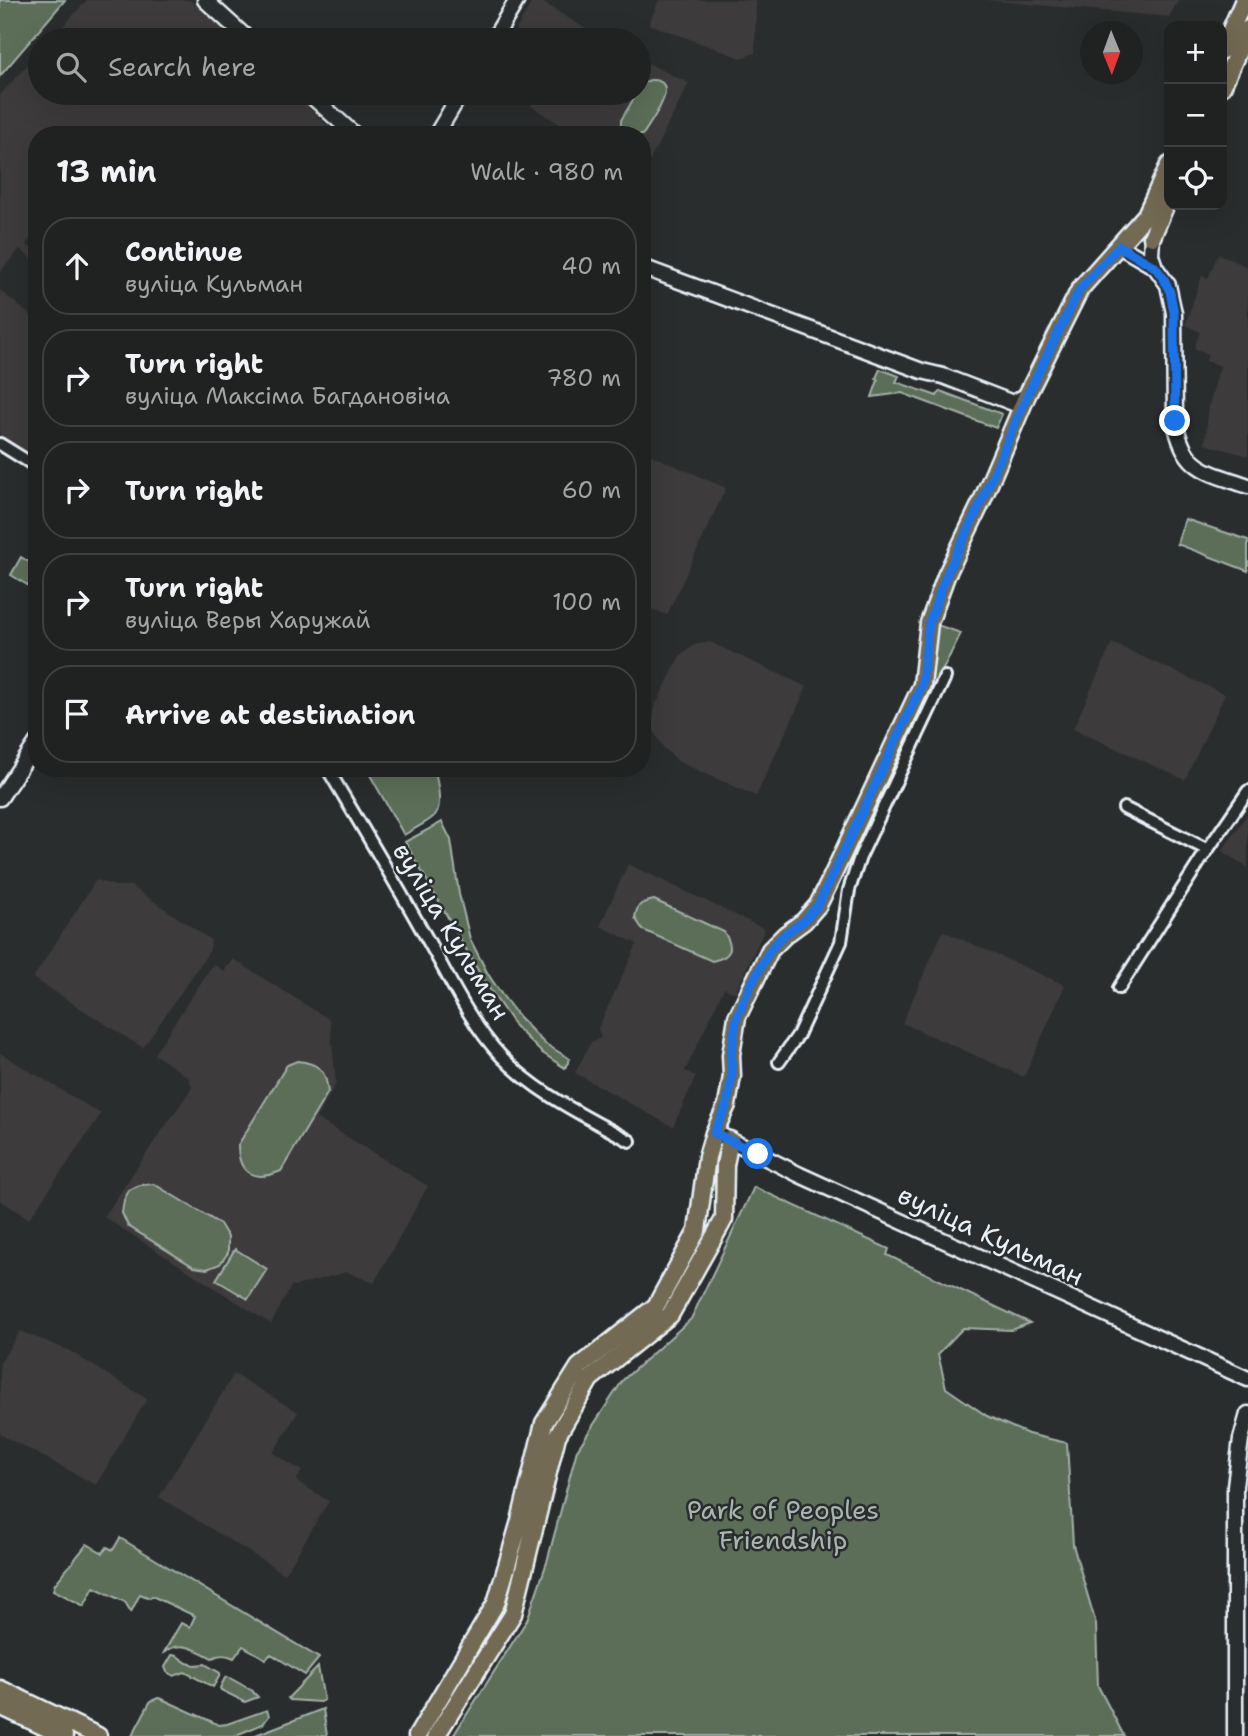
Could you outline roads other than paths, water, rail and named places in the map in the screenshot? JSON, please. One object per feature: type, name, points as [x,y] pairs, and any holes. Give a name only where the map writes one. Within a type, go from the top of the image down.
[{"type":"main road","points":[[205,0],[236,28]]},
{"type":"main road","points":[[500,28],[517,0]]},
{"type":"main road","points":[[1223,84],[1243,26],[1244,0]]},
{"type":"main road","points":[[1227,44],[1243,26]]},
{"type":"main road","points":[[321,105],[345,126]]},
{"type":"main road","points":[[441,126],[454,105]]},
{"type":"main road","points":[[417,1736],[496,1603],[544,1423],[579,1367],[656,1306],[697,1231],[707,1157],[727,1105],[737,1017],[750,987],[770,950],[818,905],[885,766],[922,685],[929,623],[946,576],[1027,396],[1080,289],[1146,215],[1164,176]]},
{"type":"main road","points":[[1164,209],[1152,237],[1151,255],[1155,267],[1168,285],[1174,313],[1175,421],[1178,438],[1184,452],[1199,468],[1248,486]]},
{"type":"main road","points":[[1119,246],[1155,267]]},
{"type":"main road","points":[[651,270],[1013,402],[1027,396]]},
{"type":"main road","points":[[922,371],[942,382],[1004,405],[1011,409],[1017,419]]},
{"type":"main road","points":[[0,798],[28,756]]},
{"type":"main road","name":"вуліца Кульман","points":[[714,1133],[800,1175],[1248,1379]]},
{"type":"main road","points":[[436,1736],[513,1614],[557,1436],[590,1379],[670,1315],[724,1219],[725,1165],[730,1140]]},
{"type":"main road","points":[[1235,1736],[1241,1439],[1248,1414]]},
{"type":"main road","points":[[0,1689],[98,1736]]},
{"type":"main road","points":[[0,1706],[64,1736]]},
{"type":"street","points":[[0,444],[28,461]]},
{"type":"street","points":[[779,1062],[798,1035],[841,942],[849,890],[855,871],[945,677]]},
{"type":"street","name":"вуліца Кульман","points":[[332,777],[462,1003],[495,1049],[536,1087],[630,1141]]},
{"type":"street","points":[[1119,988],[1248,791]]},
{"type":"street","points":[[1124,808],[1208,850]]},
{"type":"park label","name":"Park of Peoples Friendship","points":[[783,1524]]}]
